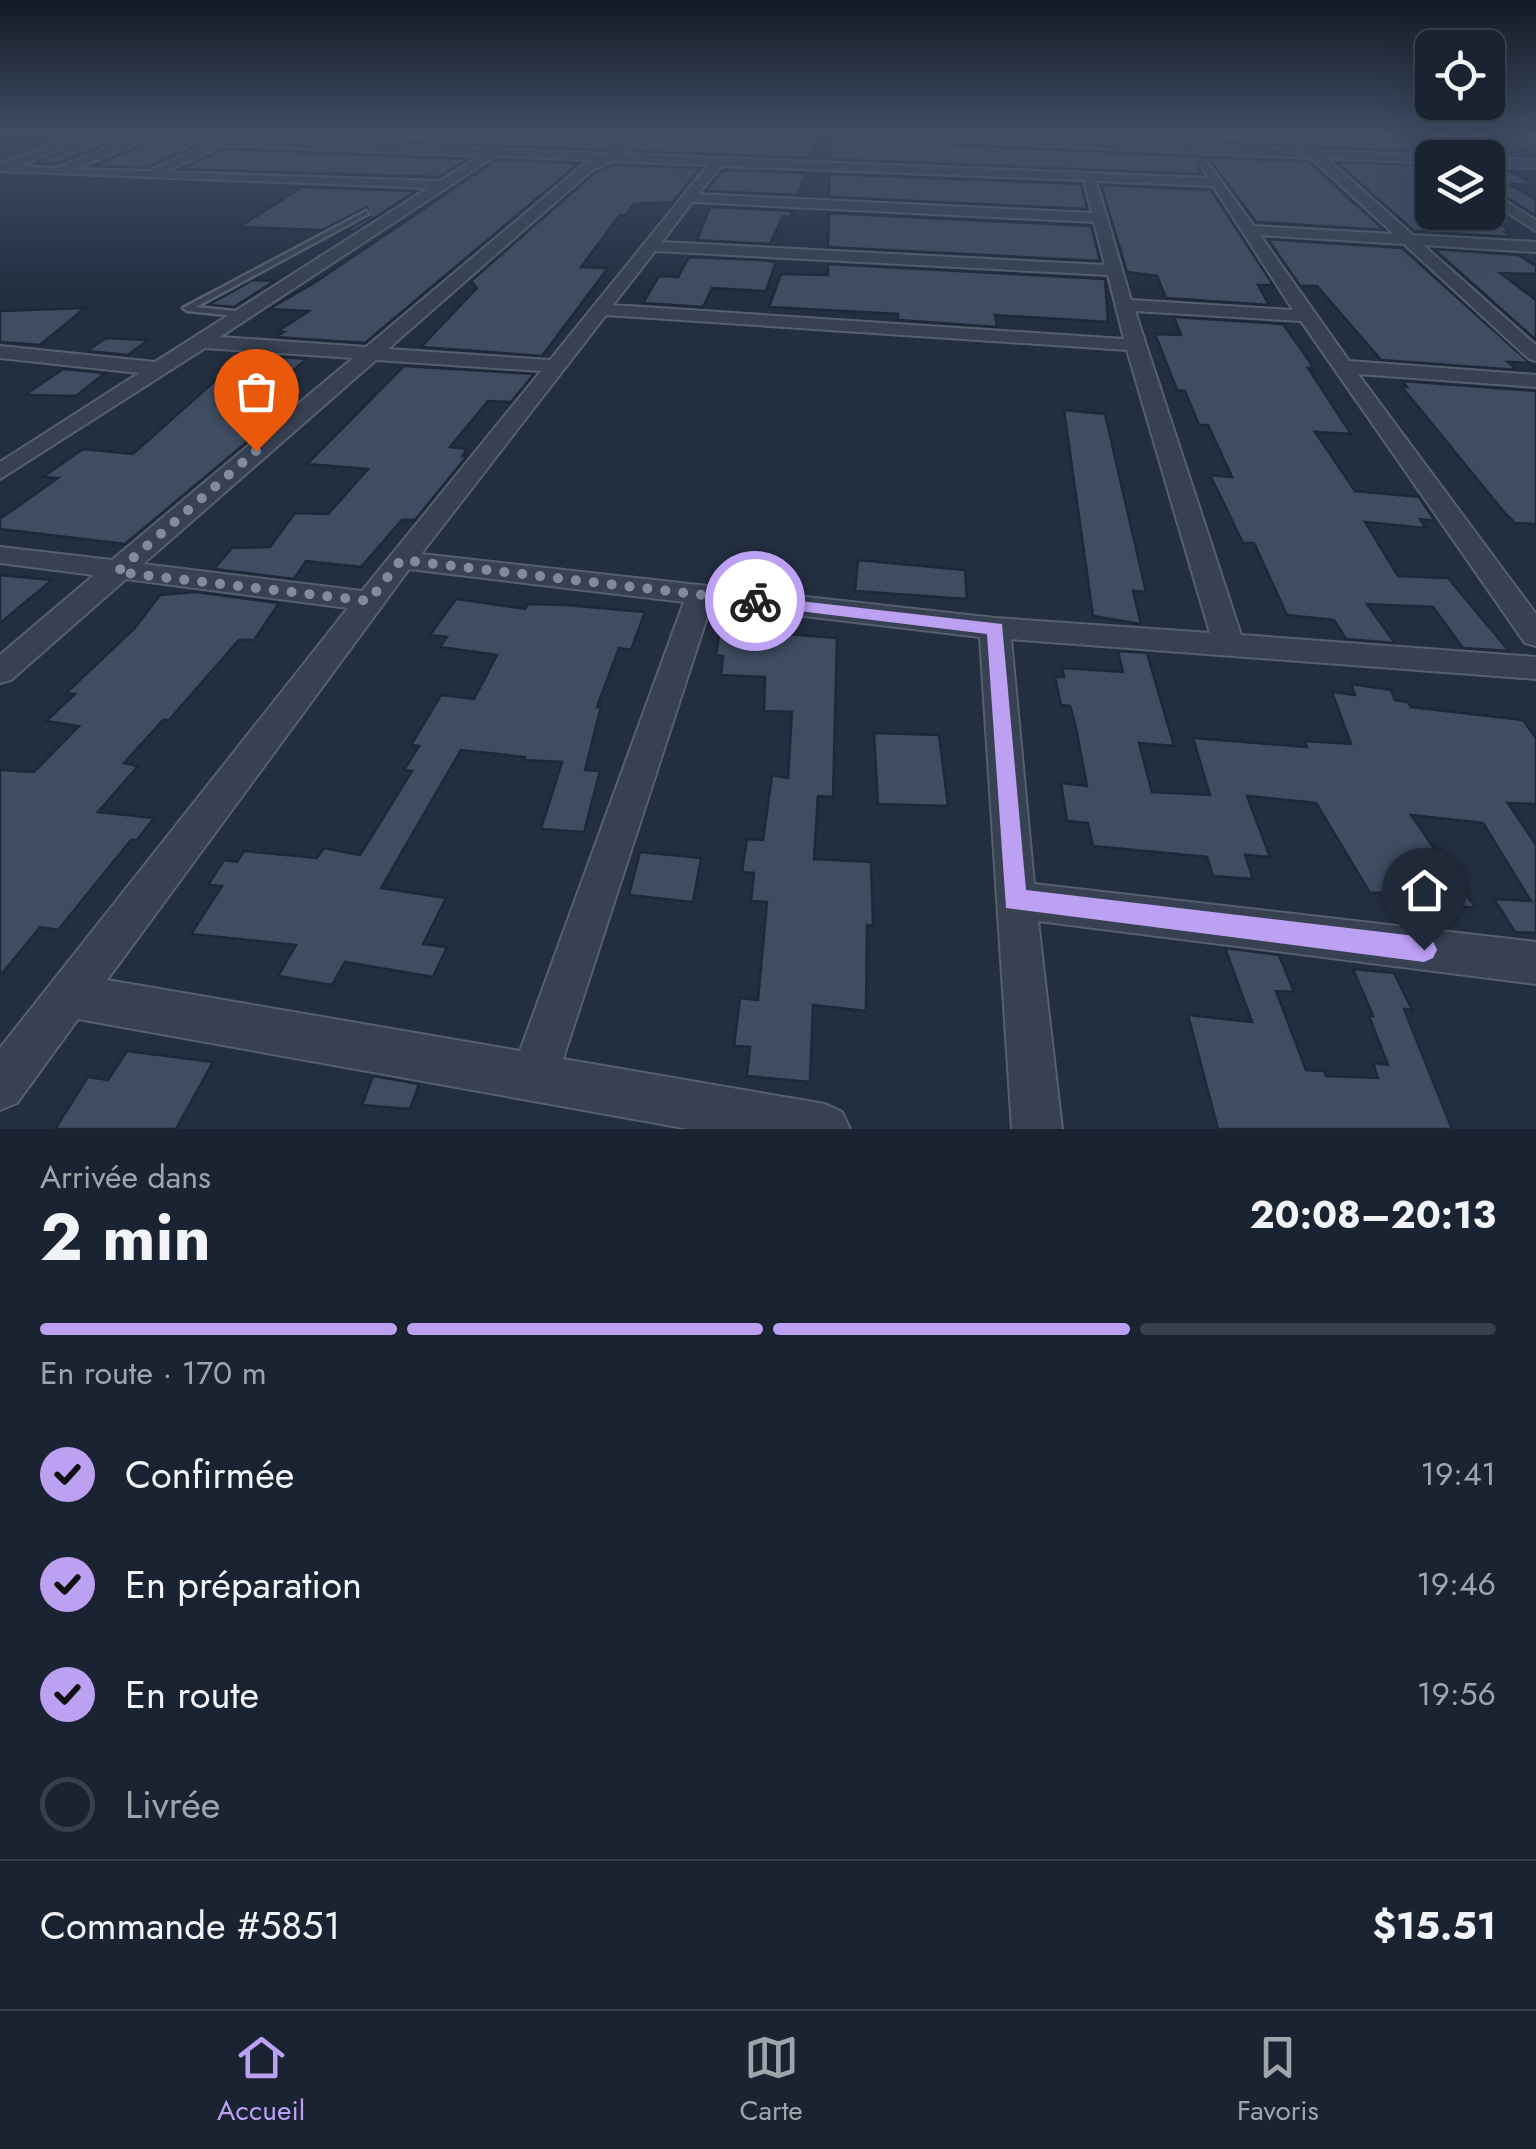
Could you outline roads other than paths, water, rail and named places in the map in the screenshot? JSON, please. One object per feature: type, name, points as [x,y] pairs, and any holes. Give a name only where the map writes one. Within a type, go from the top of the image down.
[{"type":"street","points":[[0,472],[444,186]]},
{"type":"street","points":[[0,672],[566,186]]},
{"type":"street","points":[[0,1086],[369,601],[698,186]]},
{"type":"street","points":[[1091,186],[1135,345],[1229,645]]},
{"type":"street","points":[[1220,186],[1306,316],[1536,636]]},
{"type":"street","points":[[1348,186],[1536,355]]},
{"type":"street","points":[[688,198],[1100,218]]},
{"type":"street","points":[[1505,206],[1536,227]]},
{"type":"street","points":[[1250,230],[1536,247]]},
{"type":"street","points":[[650,246],[1114,270]]},
{"type":"street","points":[[1124,305],[1306,316]]},
{"type":"street","points":[[600,309],[1135,345]]},
{"type":"street","points":[[204,342],[555,366]]},
{"type":"street","points":[[0,352],[161,369]]},
{"type":"street","points":[[1345,367],[1536,381]]},
{"type":"street","points":[[0,555],[369,601]]},
{"type":"street","points":[[401,560],[995,628],[1536,668]]},
{"type":"street","points":[[533,1080],[700,596]]},
{"type":"street","points":[[995,628],[1037,1129]]},
{"type":"street","points":[[1015,900],[1536,963]]},
{"type":"street","points":[[68,995],[825,1129]]},
{"type":"lane","points":[[244,316],[187,308],[366,213]]}]
